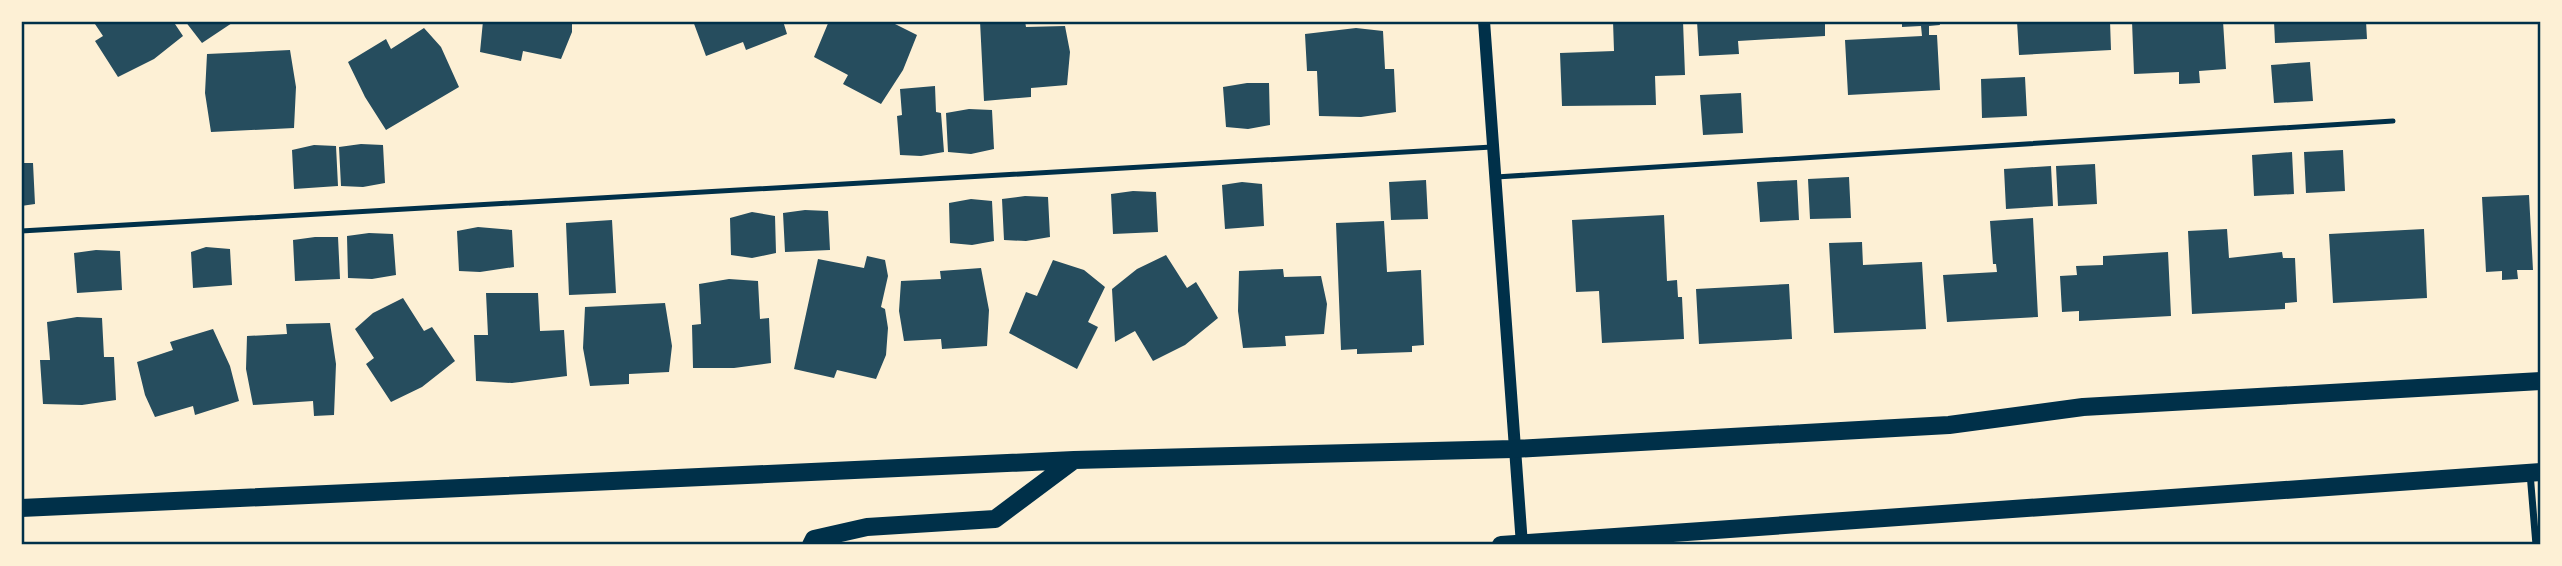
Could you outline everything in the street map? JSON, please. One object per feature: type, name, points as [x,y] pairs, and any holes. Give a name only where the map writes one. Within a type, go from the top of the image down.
[{"type":"main road","points":[[21,508],[1074,460],[1513,449],[1949,425],[2083,407],[2541,381]]},
{"type":"main road","points":[[811,545],[814,539],[867,527],[995,519],[1074,460]]},
{"type":"main road","points":[[1501,545],[2536,472]]},
{"type":"street","points":[[1484,21],[1493,177],[1522,544]]},
{"type":"street","points":[[2536,472],[2536,545]]},
{"type":"lane","points":[[1493,177],[2393,121]]},
{"type":"lane","points":[[21,231],[1492,147]]},
{"type":"building","points":[[93,21],[173,21],[183,36],[154,59],[118,77],[95,41],[103,36]]},
{"type":"building","points":[[185,21],[235,21],[202,43]]},
{"type":"building","points":[[483,21],[572,21],[572,32],[561,59],[523,51],[521,61],[480,52]]},
{"type":"building","points":[[693,21],[783,21],[787,34],[746,50],[743,42],[706,56]]},
{"type":"building","points":[[829,21],[889,21],[917,35],[903,70],[881,104],[843,84],[848,75],[814,57]]},
{"type":"building","points":[[980,21],[1025,21],[1026,27],[1065,26],[1070,52],[1067,85],[1031,88],[1031,97],[984,101]]},
{"type":"building","points":[[1613,21],[1683,21],[1685,75],[1655,76],[1656,105],[1562,106],[1560,53],[1614,51]]},
{"type":"building","points":[[1697,21],[1825,21],[1825,36],[1738,41],[1739,54],[1699,56]]},
{"type":"building","points":[[1902,21],[1939,21],[1940,25],[1929,26],[1929,35],[1937,35],[1940,90],[1848,95],[1845,40],[1922,36],[1921,26],[1902,27]]},
{"type":"building","points":[[2017,21],[2110,21],[2111,50],[2019,55]]},
{"type":"building","points":[[2132,21],[2223,21],[2226,69],[2199,71],[2200,83],[2179,84],[2179,72],[2134,74]]},
{"type":"building","points":[[2274,21],[2366,21],[2367,39],[2275,43]]},
{"type":"building","points":[[424,28],[441,47],[459,87],[386,130],[365,97],[348,62],[386,39],[391,49]]},
{"type":"building","points":[[1356,28],[1383,31],[1385,69],[1394,69],[1396,112],[1361,117],[1319,116],[1317,71],[1307,71],[1305,34]]},
{"type":"building","points":[[290,50],[296,87],[294,128],[211,132],[205,93],[207,54]]},
{"type":"building","points":[[2310,62],[2313,101],[2274,103],[2271,65]]},
{"type":"building","points":[[2025,77],[2027,116],[1982,118],[1981,79]]},
{"type":"building","points":[[1269,83],[1270,125],[1248,129],[1226,127],[1223,87]]},
{"type":"building","points":[[935,86],[936,112],[941,113],[944,152],[921,156],[900,155],[897,116],[902,115],[900,89]]},
{"type":"building","points":[[1741,93],[1743,133],[1703,135],[1700,95]]},
{"type":"building","points":[[969,109],[992,110],[994,149],[971,154],[948,152],[946,113]]},
{"type":"building","points":[[314,145],[336,146],[338,186],[294,189],[292,150]]},
{"type":"building","points":[[383,145],[385,183],[363,187],[341,186],[339,147]]},
{"type":"building","points":[[2343,150],[2345,191],[2306,193],[2304,152]]},
{"type":"building","points":[[2292,152],[2294,194],[2254,196],[2252,155]]},
{"type":"building","points":[[21,163],[33,163],[35,204],[21,206]]},
{"type":"building","points":[[2095,164],[2097,204],[2058,206],[2056,166]]},
{"type":"building","points":[[2051,166],[2053,206],[2006,209],[2004,169]]},
{"type":"building","points":[[1849,177],[1851,218],[1810,219],[1808,179]]},
{"type":"building","points":[[1426,180],[1428,219],[1391,220],[1389,182]]},
{"type":"building","points":[[1797,180],[1799,220],[1760,222],[1757,182]]},
{"type":"building","points":[[1242,182],[1262,184],[1264,226],[1225,229],[1222,185]]},
{"type":"building","points":[[1156,192],[1158,232],[1113,234],[1111,194]]},
{"type":"building","points":[[2529,195],[2533,270],[2517,270],[2518,279],[2502,280],[2502,271],[2486,272],[2482,197]]},
{"type":"building","points":[[1048,197],[1050,237],[1026,241],[1004,240],[1002,199]]},
{"type":"building","points":[[971,199],[992,201],[994,241],[972,245],[950,243],[949,203]]},
{"type":"building","points":[[828,211],[830,250],[785,252],[783,213]]},
{"type":"building","points":[[752,212],[775,216],[776,253],[752,258],[731,255],[730,218]]},
{"type":"building","points":[[1664,215],[1667,281],[1677,280],[1678,297],[1682,297],[1684,339],[1602,343],[1599,291],[1576,292],[1572,220]]},
{"type":"building","points":[[2033,218],[2038,317],[1947,322],[1943,275],[1997,272],[1996,264],[1993,264],[1990,221]]},
{"type":"building","points":[[612,220],[616,293],[569,295],[566,223]]},
{"type":"building","points":[[1384,221],[1387,272],[1421,270],[1424,345],[1412,346],[1412,352],[1357,354],[1357,349],[1341,350],[1336,223]]},
{"type":"building","points":[[478,227],[512,230],[514,267],[480,272],[459,271],[457,231]]},
{"type":"building","points":[[2227,229],[2229,258],[2282,252],[2283,258],[2295,258],[2297,302],[2285,303],[2285,309],[2192,314],[2188,231]]},
{"type":"building","points":[[2424,229],[2427,298],[2333,303],[2329,234]]},
{"type":"building","points":[[393,234],[396,275],[372,279],[348,278],[347,236]]},
{"type":"building","points":[[338,237],[340,279],[295,281],[293,240]]},
{"type":"building","points":[[1862,242],[1863,265],[1922,262],[1926,329],[1834,333],[1829,243]]},
{"type":"building","points":[[206,247],[230,249],[232,285],[193,288],[191,252]]},
{"type":"building","points":[[120,251],[122,290],[77,293],[74,253]]},
{"type":"building","points":[[2168,252],[2171,316],[2079,321],[2079,311],[2062,312],[2060,276],[2077,275],[2076,266],[2103,265],[2103,256]]},
{"type":"building","points":[[1166,255],[1187,288],[1196,282],[1218,318],[1185,345],[1153,361],[1135,331],[1115,342],[1112,289],[1137,269]]},
{"type":"building","points":[[867,256],[885,260],[888,276],[881,307],[885,309],[888,328],[886,355],[876,379],[837,370],[834,378],[794,369],[818,259],[864,268]]},
{"type":"building","points":[[1053,260],[1084,270],[1105,287],[1088,322],[1098,327],[1077,369],[1009,333],[1026,292],[1037,296]]},
{"type":"building","points":[[981,268],[989,310],[987,346],[942,349],[941,339],[904,341],[899,311],[901,281],[941,279],[940,271]]},
{"type":"building","points":[[1283,269],[1284,277],[1321,276],[1327,304],[1324,334],[1285,336],[1286,346],[1243,348],[1238,311],[1239,271]]},
{"type":"building","points":[[729,279],[758,281],[760,319],[769,318],[771,363],[734,368],[693,368],[692,325],[701,324],[699,284]]},
{"type":"building","points":[[1789,284],[1792,339],[1699,344],[1696,289]]},
{"type":"building","points":[[486,293],[538,293],[540,331],[564,330],[567,376],[512,383],[476,381],[474,335],[488,335]]},
{"type":"building","points":[[403,298],[424,331],[432,327],[455,361],[422,387],[391,402],[366,364],[374,358],[355,329],[373,313]]},
{"type":"building","points":[[665,303],[672,346],[669,372],[629,374],[629,384],[590,386],[583,348],[585,307]]},
{"type":"building","points":[[77,317],[102,318],[104,357],[114,357],[116,400],[82,405],[43,404],[40,360],[50,360],[47,322]]},
{"type":"building","points":[[330,323],[336,364],[334,415],[314,416],[313,401],[253,405],[246,369],[247,336],[287,334],[286,324]]},
{"type":"building","points":[[213,329],[230,366],[239,401],[195,415],[193,406],[155,417],[145,395],[137,362],[173,350],[170,342]]}]
